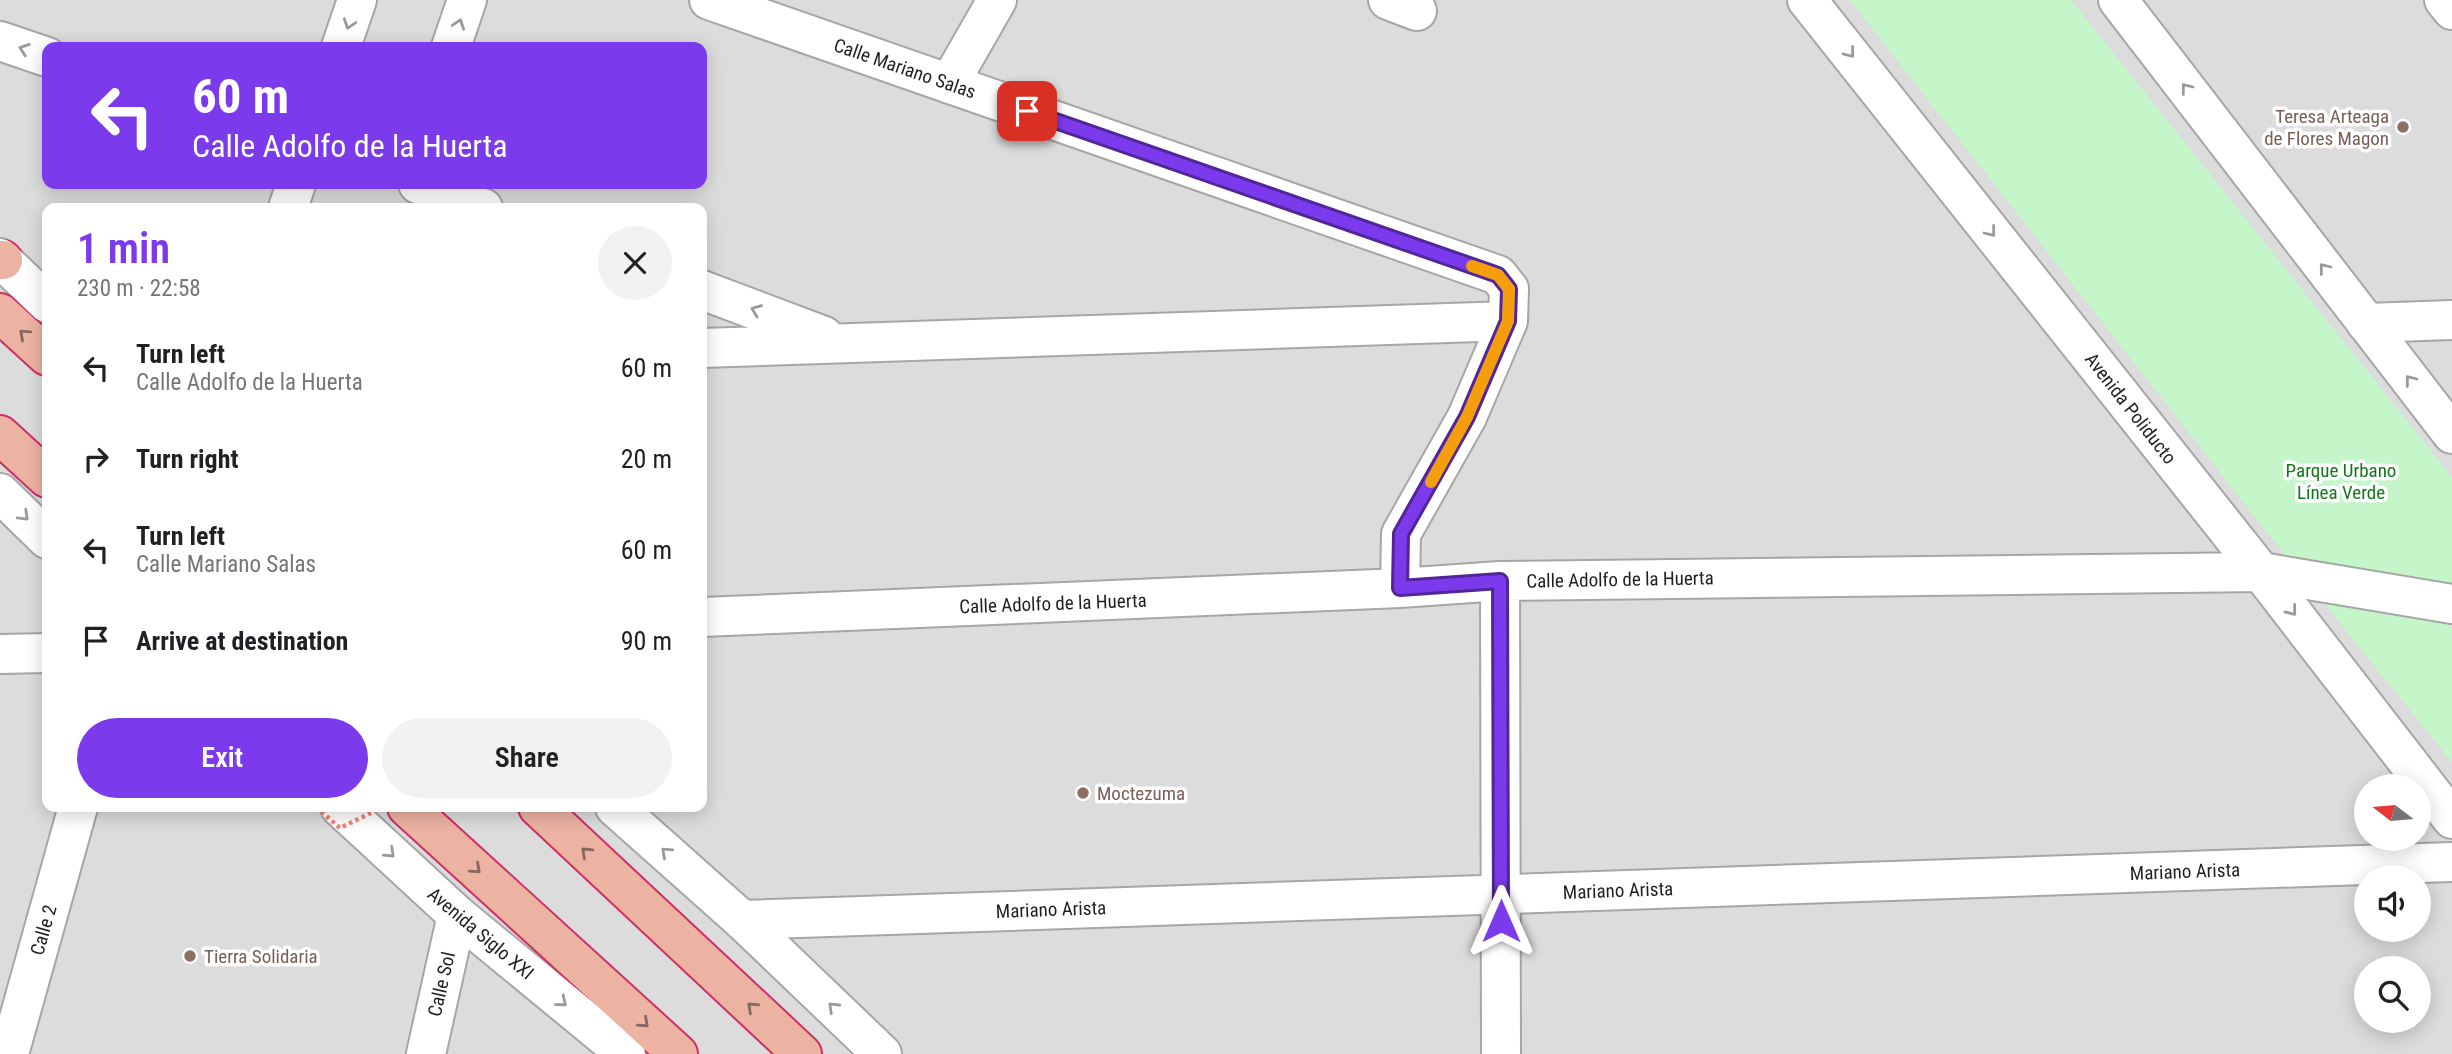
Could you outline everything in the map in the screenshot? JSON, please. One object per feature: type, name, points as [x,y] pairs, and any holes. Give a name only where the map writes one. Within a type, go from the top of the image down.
[{"type":"highway","points":[[0,313],[42,351]]},
{"type":"highway","points":[[0,435],[42,473]]},
{"type":"highway","points":[[412,812],[678,1054]]},
{"type":"highway","points":[[543,812],[802,1054]]},
{"type":"street","points":[[343,42],[356,0]]},
{"type":"street","points":[[453,42],[467,0]]},
{"type":"street","name":"Calle Mariano Salas","points":[[709,0],[1498,275],[1509,289],[1508,321]]},
{"type":"street","points":[[949,84],[997,0]]},
{"type":"street","name":"Avenida Poliducto","points":[[1807,0],[2261,572],[2452,819]]},
{"type":"street","points":[[2118,0],[2452,434]]},
{"type":"street","points":[[2444,0],[2452,10]]},
{"type":"street","points":[[0,41],[42,55]]},
{"type":"street","points":[[432,189],[469,203]]},
{"type":"street","points":[[1,259],[42,298]]},
{"type":"street","points":[[707,292],[842,343]]},
{"type":"street","points":[[2366,323],[2452,320]]},
{"type":"street","points":[[707,348],[1508,321],[1467,417],[1401,534],[1400,588]]},
{"type":"street","points":[[0,494],[42,534]]},
{"type":"street","name":"Calle Adolfo de la Huerta","points":[[707,617],[1400,588],[1500,581],[2261,572],[2452,604]]},
{"type":"street","points":[[1500,581],[1501,1054]]},
{"type":"street","points":[[0,654],[42,653]]},
{"type":"street","name":"Calle 2","points":[[9,1054],[77,812]]},
{"type":"street","name":"Avenida Siglo XXI","points":[[345,812],[457,915],[626,1054]]},
{"type":"street","points":[[621,812],[742,920],[882,1054]]},
{"type":"street","name":"Mariano Arista","points":[[742,920],[2452,862]]},
{"type":"street","name":"Calle Sol","points":[[426,1054],[457,915]]},
{"type":"path","points":[[322,812],[340,828],[373,812]]},
{"type":"shaded area","points":[[0,0],[2452,0],[2452,1054],[0,1054]]},
{"type":"green space","name":"Parque Urbano Línea Verde","points":[[1850,0],[2071,0],[2452,477],[2452,762],[2266,531]]},
{"type":"slow traffic","points":[[1431,482],[1467,417],[1508,321],[1509,289],[1498,275],[1472,266]]},
{"type":"place","name":"Teresa Arteaga de Flores Magon","points":[[2403,127]]},
{"type":"place","name":"Moctezuma","points":[[1083,793]]},
{"type":"place","name":"Tierra Solidaria","points":[[190,956]]},
{"type":"route","points":[[1027,111],[1498,275],[1509,289],[1508,321],[1467,417],[1401,534],[1400,588],[1500,581],[1501,921]]}]
